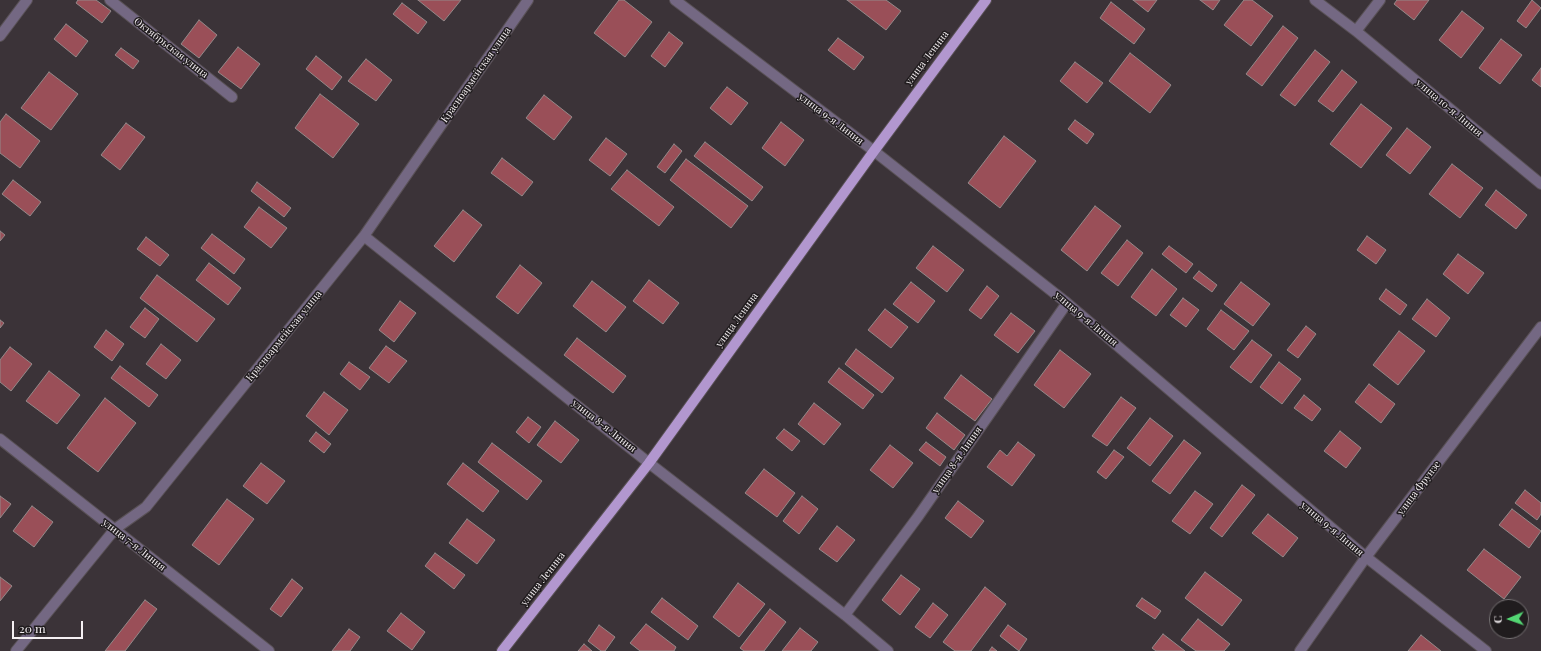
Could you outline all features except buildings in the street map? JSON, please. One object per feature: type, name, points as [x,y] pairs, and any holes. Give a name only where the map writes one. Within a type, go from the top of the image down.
[{"type":"main road","name":"улица Ленина","points":[[502,651],[649,462],[874,151],[986,0]]},
{"type":"street","points":[[0,36],[27,0]]},
{"type":"street","name":"Октябрьская улица","points":[[110,0],[232,97]]},
{"type":"street","name":"Красноармейская улица","points":[[16,651],[115,530],[146,507],[364,236],[528,0]]},
{"type":"street","name":"улица 9-я Линия","points":[[674,0],[874,151],[1067,303],[1366,557],[1486,651]]},
{"type":"street","name":"улица 10-я Линия","points":[[1315,0],[1356,31],[1541,184]]},
{"type":"street","points":[[1356,31],[1380,0]]},
{"type":"street","name":"улица 8-я Линия","points":[[364,236],[845,615],[888,651]]},
{"type":"street","name":"улица 8-я Линия","points":[[845,615],[917,518],[1067,303]]},
{"type":"street","name":"улица Фрунзе","points":[[1300,651],[1366,557],[1541,327]]},
{"type":"street","name":"улица 7-я Линия","points":[[0,439],[269,651]]}]
